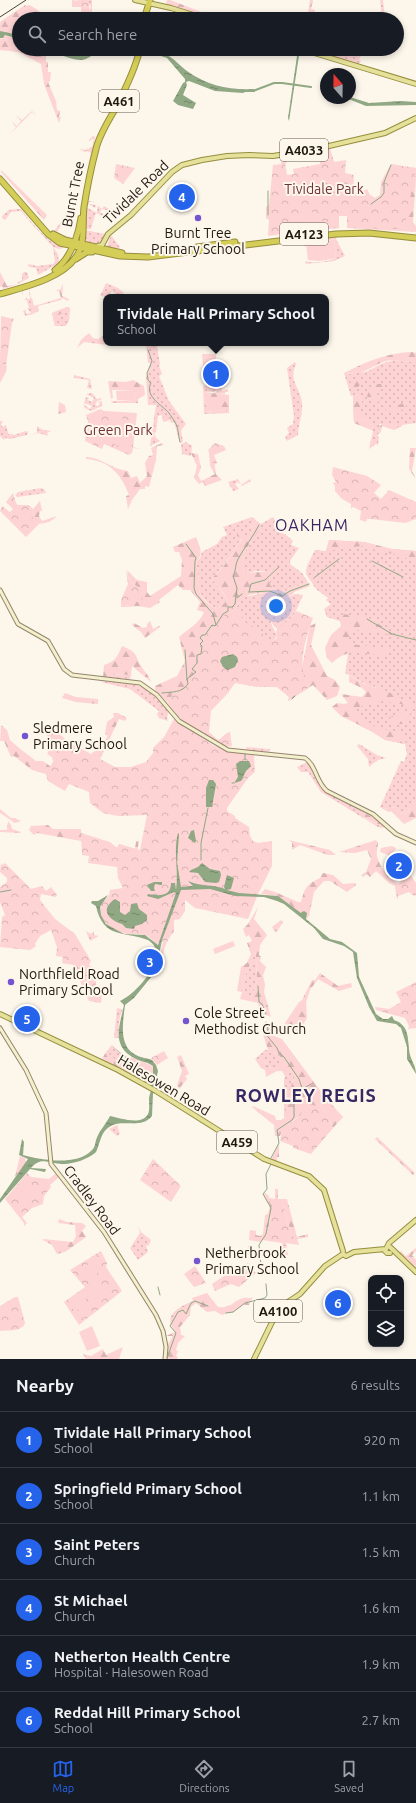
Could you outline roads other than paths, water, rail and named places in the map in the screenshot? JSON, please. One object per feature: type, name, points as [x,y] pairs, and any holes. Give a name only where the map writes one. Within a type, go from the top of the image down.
[{"type":"highway","name":"Burnt Tree","points":[[77,245],[96,147],[125,86],[136,56]]},
{"type":"highway","points":[[0,175],[9,188]]},
{"type":"highway","name":"A4123","points":[[0,179],[49,231],[59,238],[77,245]]},
{"type":"highway","name":"A4123","points":[[9,188],[48,234],[57,241],[105,249],[125,257],[148,256],[335,231],[388,233],[416,236]]},
{"type":"highway","name":"A461","points":[[71,263],[77,245]]},
{"type":"highway","name":"A461","points":[[0,293],[42,278],[60,266],[77,245]]},
{"type":"highway","name":"A4123","points":[[148,256],[193,248],[222,246]]},
{"type":"highway","name":"A461","points":[[0,293],[47,278],[87,252],[105,249]]},
{"type":"main road","points":[[130,0],[150,3]]},
{"type":"main road","points":[[135,0],[169,7],[184,12]]},
{"type":"main road","points":[[325,56],[416,84]]},
{"type":"main road","name":"Tividale Road","points":[[77,245],[101,246],[107,236],[172,172],[182,165],[227,156],[273,156],[316,149],[386,132],[416,118]]},
{"type":"main road","name":"Tividale Road","points":[[105,249],[107,236]]},
{"type":"main road","points":[[0,590],[18,624],[46,639],[63,667],[70,674],[76,677],[140,683],[157,696],[172,713],[192,730],[228,750],[299,756],[307,759],[321,786],[327,791],[373,814],[396,834],[416,843]]},
{"type":"main road","name":"Halesowen Road","points":[[0,1014],[110,1066],[155,1091],[264,1159],[304,1173],[315,1180],[324,1190],[346,1252]]},
{"type":"main road","name":"Cradley Road","points":[[0,1028],[26,1070],[46,1114],[50,1162],[107,1236],[156,1315],[164,1331],[166,1347],[165,1358]]},
{"type":"main road","points":[[388,1250],[394,1239],[416,1220]]},
{"type":"main road","points":[[346,1252],[388,1250],[416,1272]]},
{"type":"main road","name":"A4100","points":[[254,1359],[277,1312],[300,1294],[325,1266],[346,1252]]},
{"type":"water","points":[[0,31],[12,34],[12,37],[5,35],[3,38],[0,38]]},
{"type":"water","points":[[64,56],[91,56],[80,60]]},
{"type":"water","points":[[161,56],[168,56],[187,71],[211,84],[227,88],[254,89],[255,92],[243,93],[215,91],[189,81],[186,82],[187,85],[183,95],[196,103],[193,109],[178,105],[173,101],[185,82],[185,79],[167,58]]},
{"type":"water","points":[[297,56],[299,56],[289,121],[288,118]]},
{"type":"water","points":[[356,99],[369,103],[401,101],[416,102],[416,105],[366,106],[356,102]]},
{"type":"water","points":[[233,654],[238,660],[235,667],[228,670],[223,667],[220,661],[222,657]]},
{"type":"water","points":[[240,761],[249,761],[251,766],[246,771],[241,781],[234,783],[238,777],[236,764]]},
{"type":"water","points":[[209,780],[213,780],[216,784],[212,807],[206,807],[206,788]]},
{"type":"water","points":[[194,830],[195,843],[188,838],[191,831]]},
{"type":"water","points":[[178,833],[177,862],[181,887],[193,886],[188,881],[225,889],[224,887],[227,875],[234,878],[231,889],[227,890],[239,893],[278,896],[301,913],[304,911],[307,913],[306,919],[330,939],[342,942],[357,953],[359,977],[376,1014],[383,1019],[388,1019],[392,1016],[394,1020],[406,1030],[410,1055],[415,1066],[416,1074],[407,1059],[407,1047],[401,1028],[396,1024],[377,1021],[369,1007],[357,978],[353,952],[344,946],[323,939],[314,928],[284,904],[277,901],[264,897],[235,896],[210,889],[181,890],[162,940],[157,966],[152,976],[134,998],[125,1005],[123,1019],[123,1033],[126,1046],[136,1055],[152,1060],[158,1071],[153,1093],[152,1116],[147,1121],[141,1123],[121,1123],[109,1127],[104,1132],[96,1152],[85,1159],[68,1164],[43,1161],[35,1164],[31,1168],[46,1169],[45,1172],[30,1169],[0,1203],[0,1199],[28,1159],[19,1155],[22,1139],[24,1142],[23,1155],[48,1160],[77,1159],[85,1156],[93,1149],[99,1134],[110,1116],[130,1120],[141,1120],[148,1114],[149,1098],[152,1088],[151,1080],[112,1046],[153,1078],[153,1066],[136,1059],[128,1054],[123,1048],[120,1042],[119,1028],[124,1005],[120,1001],[134,991],[149,974],[154,964],[156,955],[155,947],[148,940],[123,934],[109,929],[99,917],[96,906],[91,903],[92,901],[98,901],[108,895],[100,907],[101,915],[106,924],[124,934],[145,935],[158,945],[176,893],[174,892],[158,899],[147,896],[148,894],[160,895],[167,893],[171,883],[175,883],[176,890],[176,847]]},
{"type":"water","points":[[202,863],[210,869],[220,871],[221,875],[219,882],[205,882],[198,873],[189,872]]},
{"type":"water","points":[[154,882],[162,882],[162,885],[155,884],[155,891],[151,891],[147,885]]},
{"type":"water","points":[[115,899],[120,902],[120,912],[125,915],[130,911],[131,904],[137,903],[139,909],[147,915],[147,920],[142,924],[135,926],[134,929],[126,928],[122,924],[113,920],[107,911],[110,903]]},
{"type":"waterway","points":[[253,91],[274,83],[311,87]]},
{"type":"waterway","points":[[371,204],[384,193],[384,182],[391,165]]},
{"type":"waterway","points":[[268,191],[268,215]]},
{"type":"waterway","points":[[148,350],[152,361],[147,373],[148,380],[151,383],[149,388],[150,392],[155,400],[169,413],[176,424],[180,442]]},
{"type":"waterway","points":[[216,625],[223,614],[228,611],[228,607],[232,607],[235,604],[237,588],[233,576],[236,563],[259,525]]},
{"type":"waterway","points":[[162,693],[180,691],[186,687],[188,684],[187,679],[196,672],[192,669],[197,663],[197,655],[201,654],[202,646],[200,644],[203,641],[200,638],[202,635],[205,635],[212,625],[216,625],[213,614],[196,594],[194,588],[196,558],[186,544]]},
{"type":"waterway","points":[[315,577],[339,559]]},
{"type":"waterway","points":[[372,561],[403,577]]},
{"type":"waterway","points":[[249,592],[251,584],[265,580],[279,567]]},
{"type":"waterway","points":[[249,592],[270,591],[282,596],[290,591],[309,584]]},
{"type":"waterway","points":[[237,598],[242,594]]},
{"type":"waterway","points":[[367,619],[392,634],[416,640]]},
{"type":"waterway","points":[[185,650],[187,680]]},
{"type":"waterway","points":[[292,699],[295,696]]},
{"type":"waterway","points":[[245,754],[245,760]]},
{"type":"waterway","points":[[201,860],[201,843],[208,808]]},
{"type":"waterway","points":[[0,892],[11,890]]},
{"type":"waterway","points":[[258,986],[259,1002],[262,1004],[266,1014]]},
{"type":"waterway","points":[[266,1022],[264,1030],[265,1033],[299,1079],[302,1088],[294,1101],[294,1117],[277,1130],[279,1143],[271,1158]]},
{"type":"waterway","points":[[266,1024],[268,1029],[267,1034]]},
{"type":"waterway","points":[[301,1090],[311,1084]]},
{"type":"waterway","points":[[262,1275],[259,1245],[266,1234],[271,1208],[263,1194],[267,1189],[266,1174],[271,1164]]},
{"type":"waterway","points":[[226,1313],[233,1312],[245,1303],[265,1298],[267,1295],[266,1284]]},
{"type":"waterway","points":[[158,1287],[160,1295]]},
{"type":"waterway","points":[[167,1358],[176,1333],[170,1326],[178,1312],[183,1310],[186,1314],[191,1303],[195,1301],[208,1306]]},
{"type":"tram line","points":[[0,17],[26,0]]},
{"type":"place","name":"St Michael","points":[[182,197]]},
{"type":"place","name":"Burnt Tree Primary School","points":[[198,218]]},
{"type":"place","name":"Tividale Hall Primary School","points":[[216,374]]},
{"type":"place","name":"Sledmere Primary School","points":[[25,736]]},
{"type":"place","name":"Springfield Primary School","points":[[399,866]]},
{"type":"place","name":"Saint Peters","points":[[150,962]]},
{"type":"place","name":"Northfield Road Primary School","points":[[11,982]]},
{"type":"place","name":"Netherton Health Centre","points":[[27,1019]]},
{"type":"place","name":"Cole Street Methodist Church","points":[[186,1021]]},
{"type":"place","name":"Netherbrook Primary School","points":[[197,1261]]},
{"type":"place","name":"Reddal Hill Primary School","points":[[338,1303]]},
{"type":"district","name":"OAKHAM","points":[[312,525]]},
{"type":"district","name":"ROWLEY REGIS","points":[[306,1096]]},
{"type":"park label","name":"Tividale Park","points":[[324,189]]},
{"type":"park label","name":"Green Park","points":[[118,430]]}]
